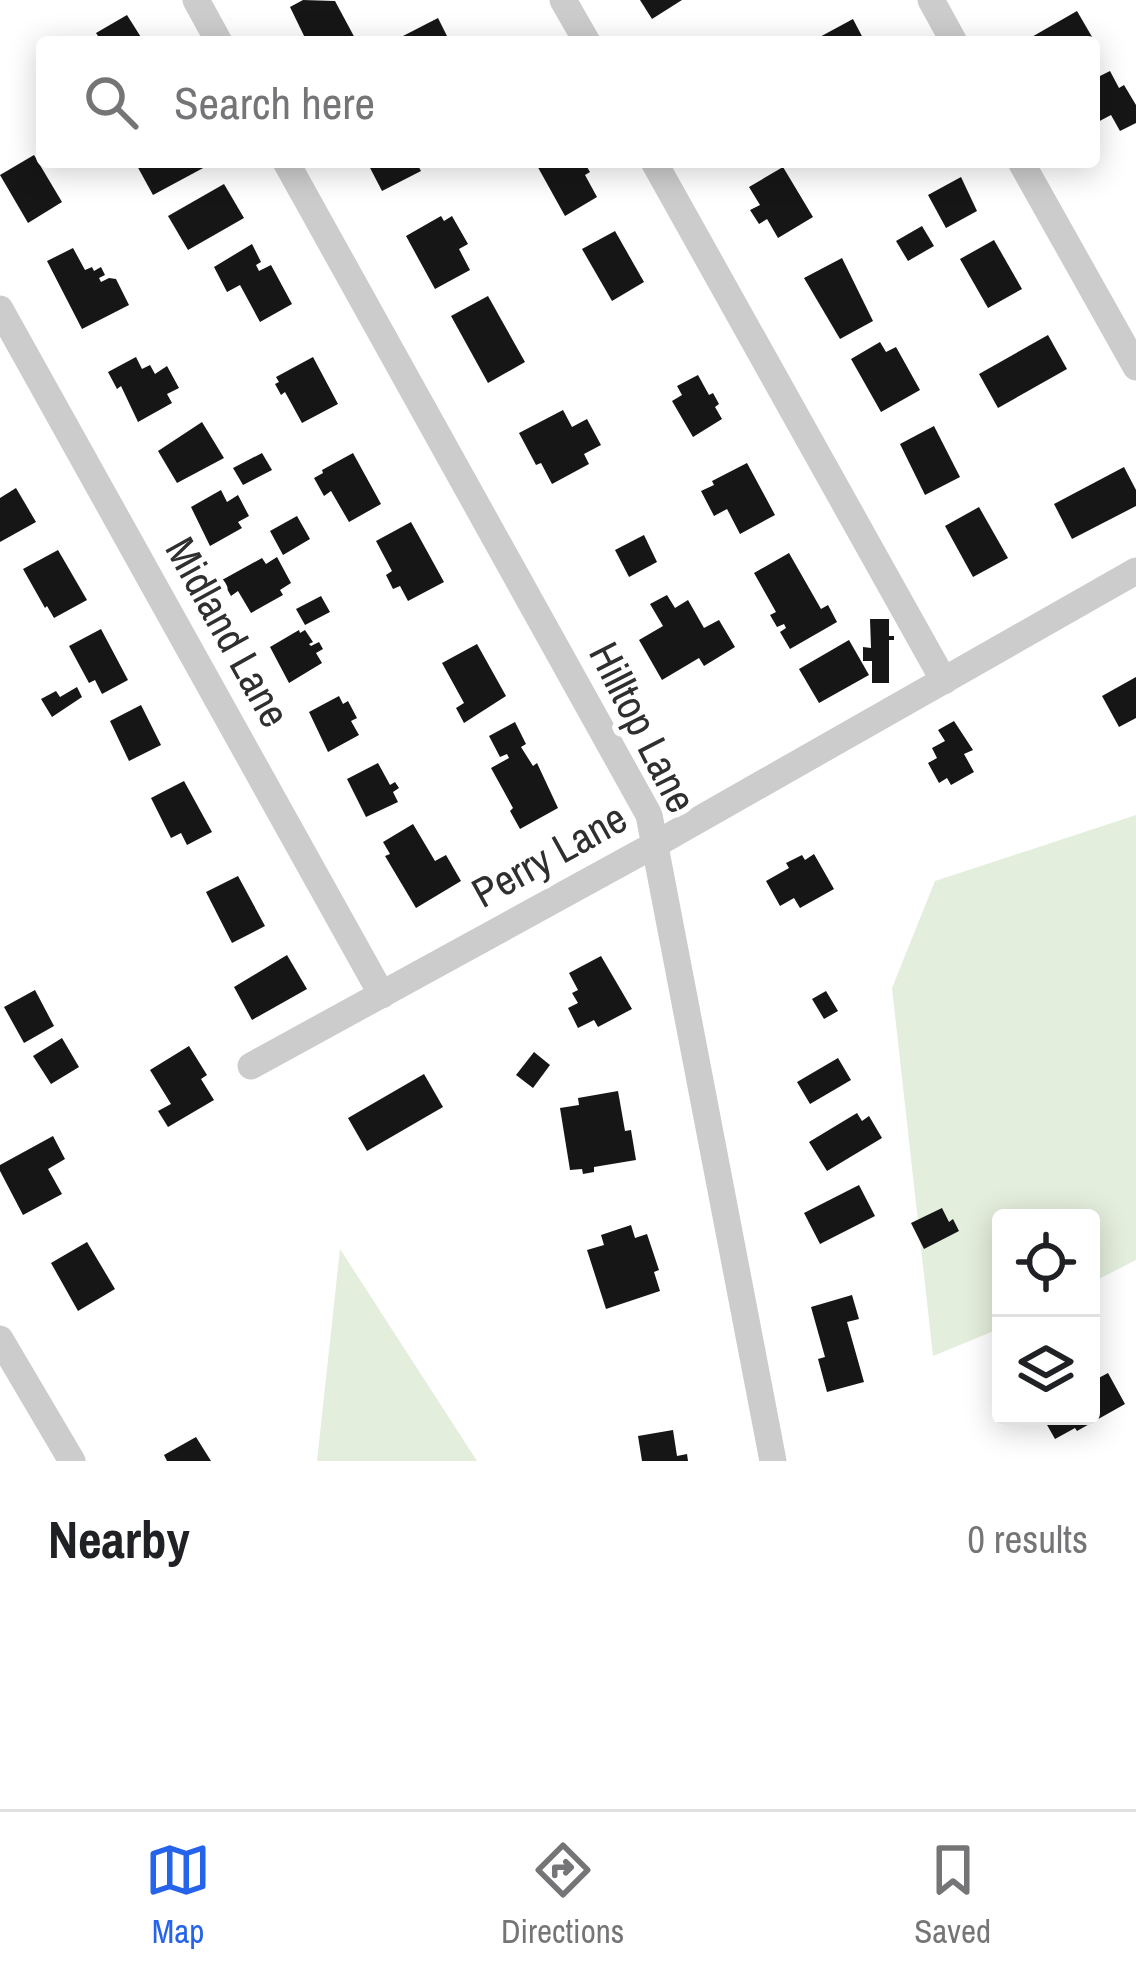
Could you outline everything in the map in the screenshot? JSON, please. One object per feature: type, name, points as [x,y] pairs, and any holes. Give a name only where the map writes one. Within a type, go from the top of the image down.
[{"type":"street","points":[[196,0],[216,36]]},
{"type":"street","points":[[563,0],[584,36]]},
{"type":"street","points":[[931,0],[951,36]]},
{"type":"street","name":"Hilltop Lane","points":[[289,168],[649,815],[772,1461]]},
{"type":"street","points":[[657,168],[944,681]]},
{"type":"street","points":[[1024,168],[1136,367]]},
{"type":"street","name":"Midland Lane","points":[[0,309],[382,995]]},
{"type":"street","name":"Perry Lane","points":[[251,1066],[656,844],[1136,571]]},
{"type":"street","points":[[0,1339],[72,1461]]},
{"type":"green space","points":[[1136,815],[1136,1260],[1100,1278],[1100,1209],[992,1209],[992,1332],[933,1356],[892,988],[935,881]]},
{"type":"green space","points":[[340,1249],[477,1461],[317,1461]]},
{"type":"building","points":[[303,0],[335,1],[354,36],[304,36],[290,7]]},
{"type":"building","points":[[640,0],[682,0],[652,19]]},
{"type":"building","points":[[1077,11],[1092,36],[1033,36]]},
{"type":"building","points":[[127,15],[140,36],[98,36],[96,33]]},
{"type":"building","points":[[438,18],[447,36],[403,36]]},
{"type":"building","points":[[853,19],[862,36],[822,36]]},
{"type":"building","points":[[1110,71],[1119,88],[1124,85],[1136,105],[1136,123],[1120,131],[1111,115],[1100,121],[1100,76]]},
{"type":"building","points":[[34,155],[36,168],[42,168],[62,202],[28,223],[0,175]]},
{"type":"building","points":[[138,168],[203,168],[153,195]]},
{"type":"building","points":[[370,168],[419,168],[421,171],[382,191]]},
{"type":"building","points":[[538,168],[588,168],[590,172],[585,175],[597,197],[565,216]]},
{"type":"building","points":[[784,168],[813,217],[778,238],[767,219],[759,224],[750,210],[760,205],[749,187]]},
{"type":"building","points":[[961,177],[977,211],[946,228],[928,195]]},
{"type":"building","points":[[224,184],[244,218],[188,250],[168,216]]},
{"type":"building","points":[[441,216],[444,221],[452,216],[468,244],[459,249],[470,270],[435,289],[406,236]]},
{"type":"building","points":[[922,226],[934,246],[908,261],[896,241]]},
{"type":"building","points":[[615,231],[644,282],[612,301],[582,249]]},
{"type":"building","points":[[994,240],[1022,289],[988,308],[960,259]]},
{"type":"building","points":[[252,244],[261,262],[256,265],[259,271],[271,265],[292,304],[260,322],[240,285],[227,292],[214,267]]},
{"type":"building","points":[[73,248],[85,270],[101,267],[105,275],[99,278],[101,282],[116,279],[129,305],[82,329],[47,261]]},
{"type":"building","points":[[842,258],[873,321],[840,339],[804,278]]},
{"type":"building","points":[[488,296],[525,362],[488,383],[451,316]]},
{"type":"building","points":[[1048,335],[1067,369],[998,408],[979,374]]},
{"type":"building","points":[[880,342],[886,352],[896,347],[920,390],[881,412],[851,359]]},
{"type":"building","points":[[136,357],[142,369],[150,365],[155,374],[167,366],[179,388],[167,394],[172,403],[138,422],[121,386],[117,389],[108,372]]},
{"type":"building","points":[[313,357],[338,404],[302,423],[285,392],[281,395],[276,377]]},
{"type":"building","points":[[698,375],[719,404],[715,407],[722,419],[693,437],[672,401],[682,395],[677,386]]},
{"type":"building","points":[[563,410],[572,427],[587,419],[601,445],[584,454],[589,464],[552,484],[519,433]]},
{"type":"building","points":[[202,422],[224,458],[177,483],[158,451]]},
{"type":"building","points":[[934,426],[960,477],[925,495],[900,444]]},
{"type":"building","points":[[262,453],[272,470],[243,485],[233,468]]},
{"type":"building","points":[[353,453],[381,504],[349,522],[331,491],[324,496],[314,478]]},
{"type":"building","points":[[747,463],[775,515],[740,534],[727,509],[714,516],[701,491]]},
{"type":"building","points":[[1124,467],[1136,490],[1136,506],[1072,539],[1054,504]]},
{"type":"building","points":[[16,488],[36,522],[0,542],[0,498]]},
{"type":"building","points":[[221,490],[227,502],[238,495],[249,516],[238,522],[242,528],[210,546],[191,507]]},
{"type":"building","points":[[979,507],[1008,558],[973,577],[945,526]]},
{"type":"building","points":[[297,516],[310,539],[283,555],[270,531]]},
{"type":"building","points":[[411,522],[444,582],[408,601],[400,586],[393,589],[386,575],[392,571],[376,541]]},
{"type":"building","points":[[644,535],[657,562],[629,577],[615,550]]},
{"type":"building","points":[[58,550],[87,600],[54,618],[23,569]]},
{"type":"building","points":[[789,553],[821,609],[828,605],[837,622],[790,649],[780,632],[786,628],[784,624],[777,627],[770,615],[776,612],[754,573]]},
{"type":"building","points":[[277,557],[291,583],[280,590],[283,595],[251,613],[238,591],[231,596],[222,580],[262,558],[266,564]]},
{"type":"building","points":[[667,595],[675,608],[688,600],[704,628],[719,620],[735,647],[704,666],[699,658],[662,680],[639,640],[663,626],[650,604]]},
{"type":"building","points":[[321,596],[330,612],[305,625],[296,609]]},
{"type":"building","points":[[870,619],[889,619],[889,636],[894,640],[889,640],[889,683],[872,683],[872,661],[863,661],[863,647],[871,648]]},
{"type":"building","points":[[101,629],[128,680],[102,694],[95,680],[89,683],[69,646]]},
{"type":"building","points":[[305,630],[311,646],[319,642],[323,649],[316,653],[322,663],[289,683],[270,647]]},
{"type":"building","points":[[849,640],[869,675],[819,703],[799,669]]},
{"type":"building","points":[[477,644],[506,696],[464,723],[456,708],[464,703],[442,663]]},
{"type":"building","points":[[1136,677],[1136,718],[1119,727],[1102,696]]},
{"type":"building","points":[[77,687],[82,697],[52,717],[41,699],[56,691],[60,697]]},
{"type":"building","points":[[339,696],[343,704],[348,701],[357,718],[351,721],[359,735],[328,752],[309,712]]},
{"type":"building","points":[[141,705],[161,745],[129,761],[110,721]]},
{"type":"building","points":[[954,721],[973,750],[964,754],[974,772],[951,785],[947,778],[939,783],[928,763],[937,758],[932,748],[945,741],[938,730]]},
{"type":"building","points":[[515,722],[526,744],[521,747],[533,766],[537,763],[558,808],[520,829],[491,768],[509,758],[507,754],[500,757],[489,736]]},
{"type":"building","points":[[378,763],[390,785],[395,782],[399,788],[393,792],[398,802],[366,817],[347,779]]},
{"type":"building","points":[[184,781],[212,832],[187,845],[181,833],[171,838],[151,798]]},
{"type":"building","points":[[413,824],[435,861],[446,855],[461,881],[416,908],[385,856],[390,854],[383,842]]},
{"type":"building","points":[[814,854],[834,889],[800,908],[794,898],[780,906],[766,881],[789,868],[786,863]]},
{"type":"building","points":[[238,876],[265,926],[232,943],[206,892]]},
{"type":"building","points":[[287,955],[307,989],[252,1020],[234,987]]},
{"type":"building","points":[[601,956],[632,1009],[598,1027],[594,1020],[578,1028],[568,1008],[578,1003],[572,993],[578,990],[569,973]]},
{"type":"building","points":[[35,990],[54,1026],[24,1043],[4,1007]]},
{"type":"building","points":[[826,991],[838,1011],[824,1019],[812,999]]},
{"type":"building","points":[[62,1038],[79,1067],[51,1084],[33,1056]]},
{"type":"building","points":[[189,1046],[207,1075],[201,1079],[214,1100],[168,1127],[158,1111],[171,1104],[150,1070]]},
{"type":"building","points":[[534,1052],[550,1065],[533,1088],[516,1075]]},
{"type":"building","points":[[838,1058],[851,1080],[810,1104],[797,1082]]},
{"type":"building","points":[[424,1074],[443,1107],[367,1151],[348,1118]]},
{"type":"building","points":[[618,1091],[636,1160],[594,1167],[594,1172],[583,1174],[582,1169],[570,1170],[560,1108],[579,1105],[578,1098]]},
{"type":"building","points":[[857,1113],[862,1121],[869,1116],[882,1138],[827,1171],[809,1142]]},
{"type":"building","points":[[53,1136],[65,1159],[48,1169],[62,1194],[23,1215],[0,1165]]},
{"type":"building","points":[[859,1185],[875,1216],[820,1244],[804,1213]]},
{"type":"building","points":[[942,1208],[959,1231],[924,1249],[911,1223]]},
{"type":"building","points":[[631,1225],[635,1238],[647,1234],[659,1270],[654,1272],[660,1291],[606,1309],[587,1250],[604,1245],[601,1235]]},
{"type":"building","points":[[87,1242],[115,1289],[78,1311],[51,1263]]},
{"type":"building","points":[[852,1295],[859,1319],[847,1322],[864,1382],[827,1392],[818,1359],[825,1357],[811,1307]]},
{"type":"building","points":[[1108,1373],[1125,1404],[1100,1418],[1100,1377]]},
{"type":"building","points":[[1047,1425],[1088,1425],[1075,1428],[1055,1439]]},
{"type":"building","points":[[673,1430],[677,1456],[687,1454],[688,1461],[642,1461],[638,1436]]},
{"type":"building","points":[[196,1437],[211,1461],[167,1461],[164,1455]]}]
